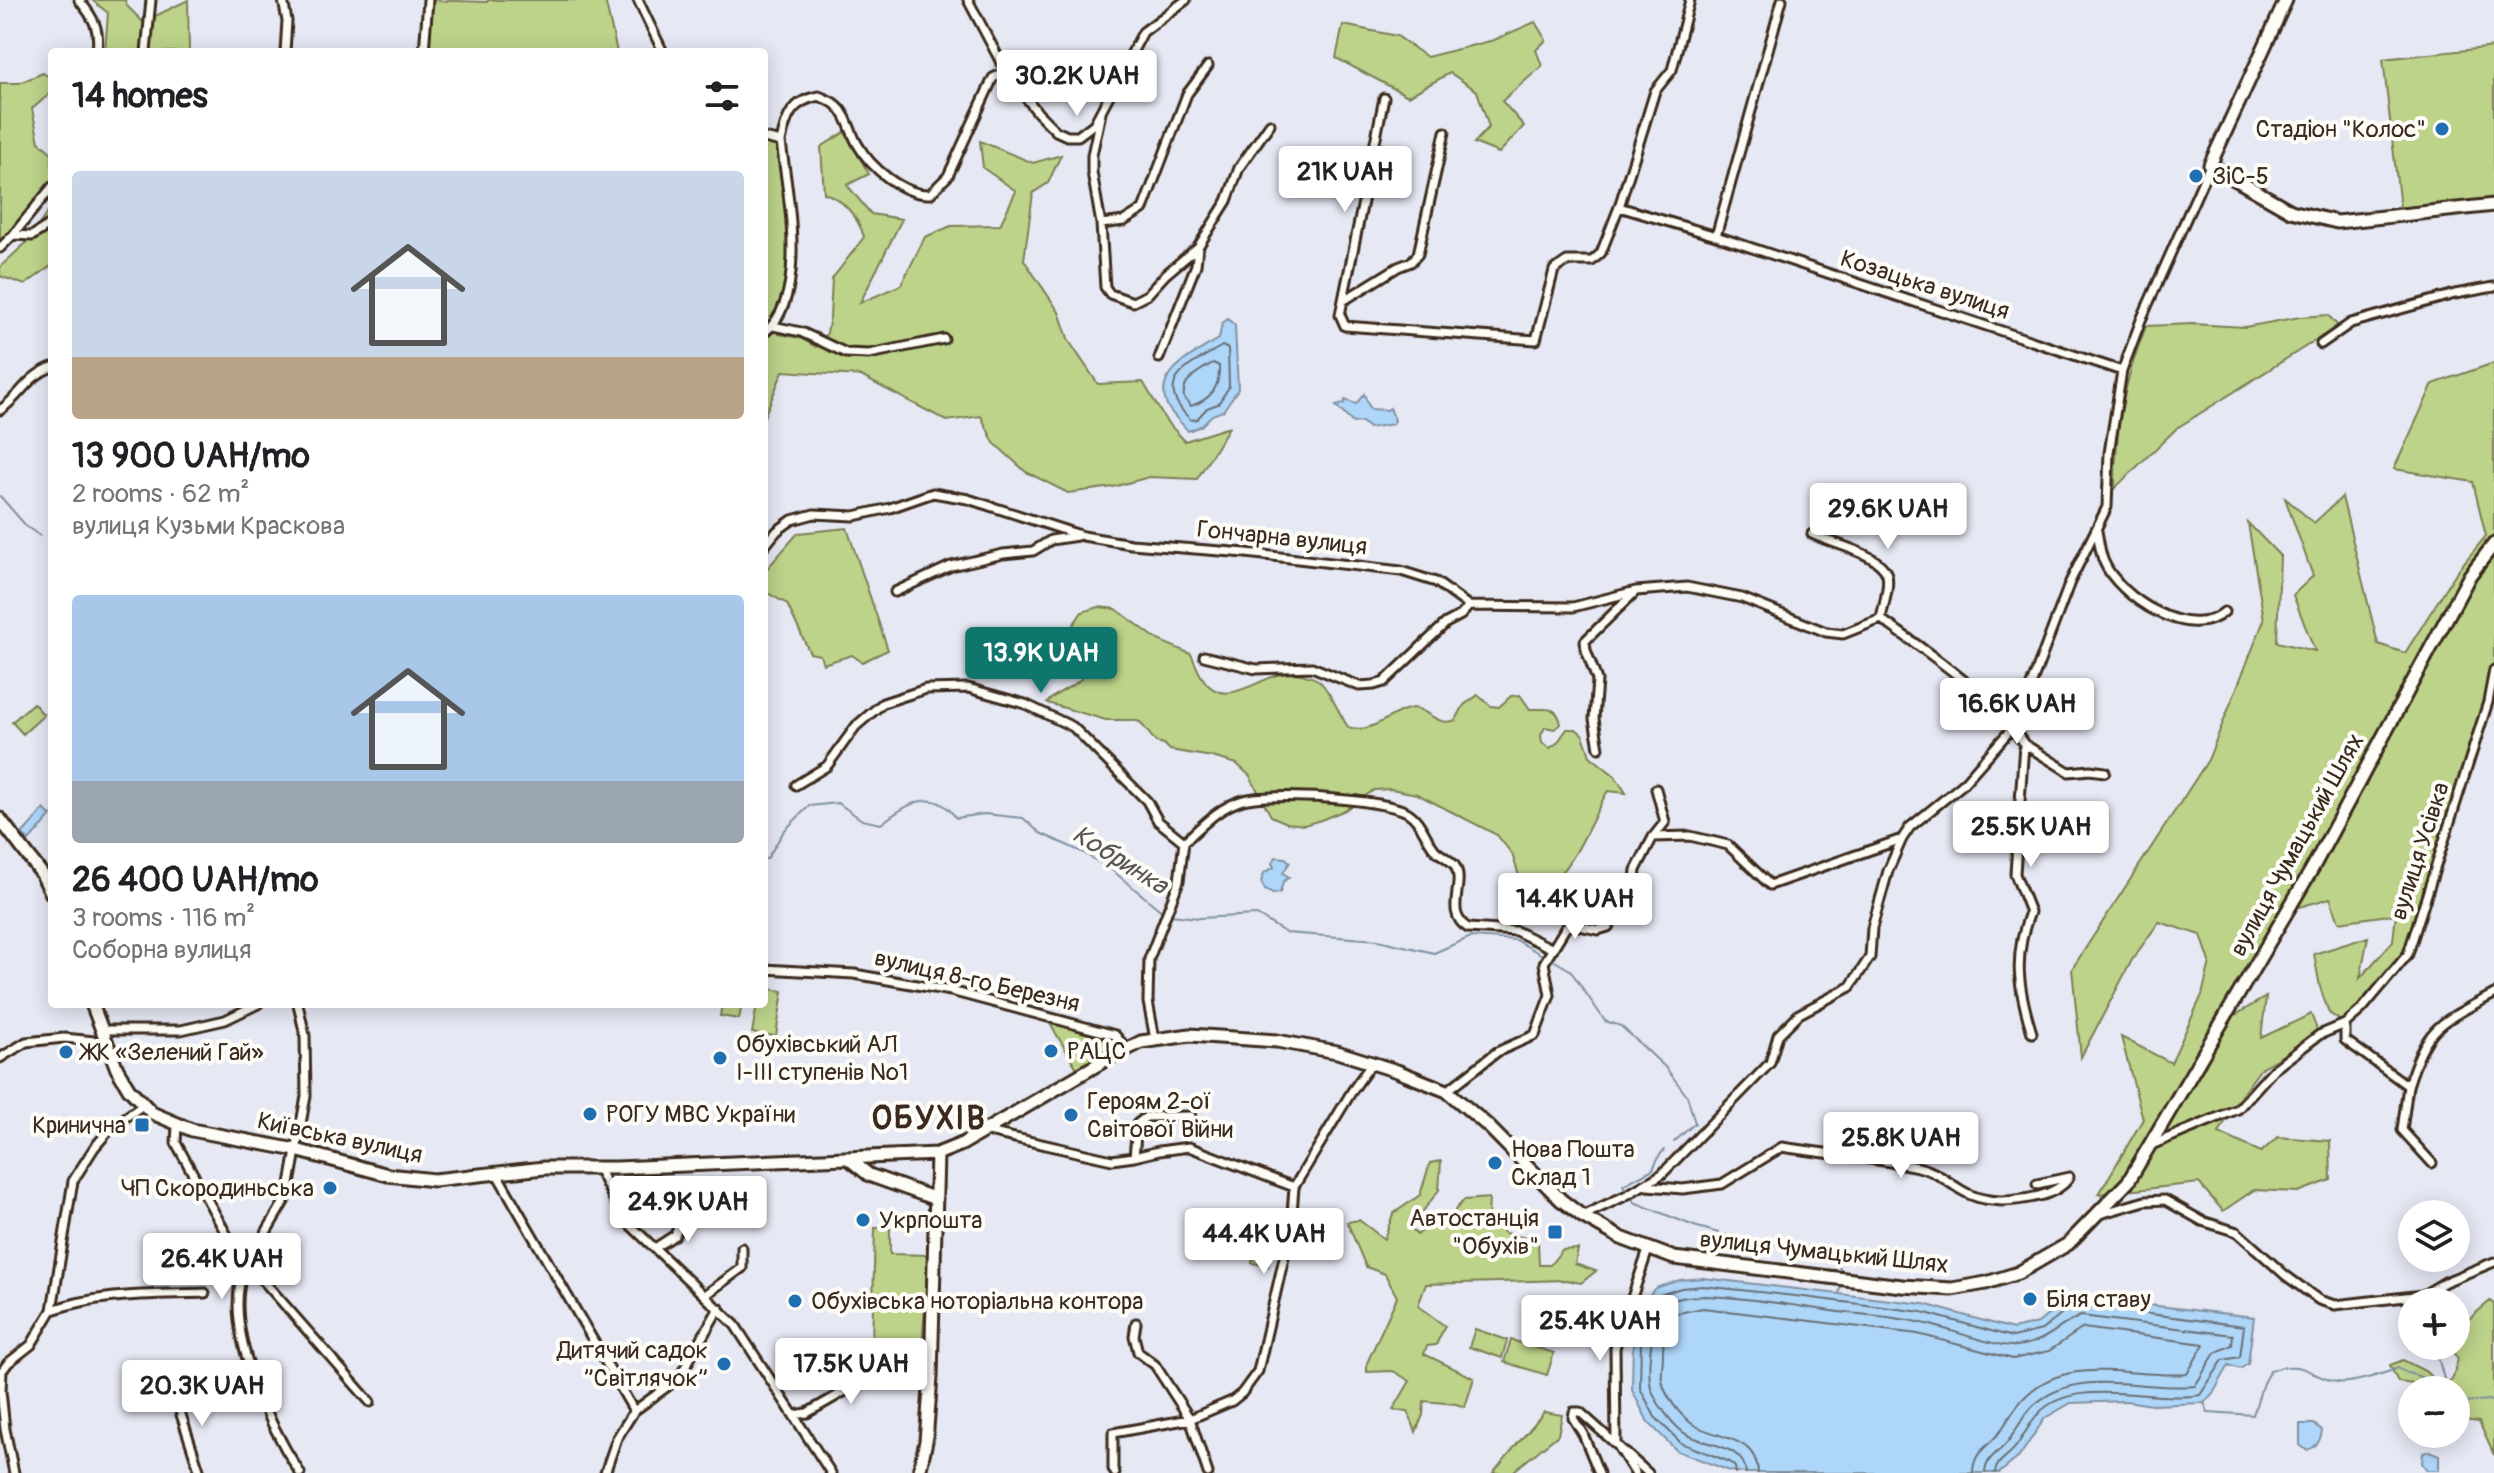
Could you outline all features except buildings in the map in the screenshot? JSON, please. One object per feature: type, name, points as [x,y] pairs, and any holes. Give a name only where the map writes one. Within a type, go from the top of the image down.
[{"type":"main road","points":[[2286,0],[2210,165],[2291,211],[2337,222],[2494,205]]},
{"type":"main road","name":"вулиця Чумацький Шлях","points":[[937,1154],[962,1144],[1126,1048],[1155,1039],[1190,1035],[1277,1041],[1337,1052],[1447,1091],[1582,1216],[1607,1232],[1648,1250],[1720,1266],[1952,1289],[2018,1273],[2068,1244],[2128,1182],[2312,869],[2470,575],[2494,544]]},
{"type":"main road","points":[[0,819],[47,875]]},
{"type":"main road","name":"Київська вулиця","points":[[93,1008],[117,1069],[152,1113],[177,1126],[296,1150],[388,1175],[418,1180],[451,1180],[544,1168],[937,1154]]},
{"type":"main road","points":[[919,1473],[926,1441],[931,1377],[937,1154]]},
{"type":"main road","points":[[848,1158],[869,1175],[936,1199]]},
{"type":"street","points":[[79,0],[93,17],[100,33],[98,48]]},
{"type":"street","points":[[146,48],[151,0]]},
{"type":"street","points":[[283,0],[287,21],[285,48]]},
{"type":"street","points":[[424,48],[428,0]]},
{"type":"street","points":[[638,0],[661,48]]},
{"type":"street","points":[[968,0],[1006,72],[1056,131],[1067,136],[1078,136],[1094,124],[1143,32],[1186,0]]},
{"type":"street","points":[[1384,98],[1340,315],[1345,326],[1536,340],[1554,270],[1567,261],[1592,261],[1601,253],[1619,207],[1655,91],[1672,70],[1690,0]]},
{"type":"street","points":[[1716,236],[1782,0]]},
{"type":"street","points":[[1101,224],[1124,221],[1143,209],[1187,94],[1208,66]]},
{"type":"street","points":[[768,330],[773,326],[790,281],[793,237],[781,142],[784,124],[797,102],[819,96],[836,104],[845,116],[858,146],[871,163],[890,179],[919,194],[930,194],[948,176],[993,78],[1006,72]]},
{"type":"street","points":[[1101,113],[1092,155],[1092,172],[1101,224],[1105,287],[1110,294],[1133,302],[1147,295],[1198,247],[1227,201],[1239,168],[1270,124]]},
{"type":"street","points":[[1343,301],[1411,262],[1418,254],[1445,132]]},
{"type":"street","points":[[768,139],[781,142]]},
{"type":"street","points":[[1582,1216],[1662,1174],[1770,1063],[1778,1035],[1799,1014],[1850,987],[1870,957],[1872,928],[1888,871],[1902,839],[1910,827],[1962,785],[2013,727],[2070,582],[2107,507],[2109,453],[2122,371],[2141,320],[2210,165]]},
{"type":"street","points":[[0,248],[48,192]]},
{"type":"street","name":"Козацька вулиця","points":[[1619,207],[1716,236],[2122,371]]},
{"type":"street","points":[[13,235],[32,236],[48,226]]},
{"type":"street","points":[[1159,358],[1196,265],[1198,247]]},
{"type":"street","points":[[2321,344],[2351,323],[2455,294],[2494,287]]},
{"type":"street","points":[[773,326],[801,332],[846,353],[869,354],[944,339]]},
{"type":"street","points":[[0,410],[37,372],[48,368]]},
{"type":"street","name":"Гончарна вулиця","points":[[768,542],[792,520],[814,514],[854,516],[933,493],[968,499],[1083,536],[1131,544],[1246,553],[1401,571],[1436,582],[1469,606]]},
{"type":"street","points":[[2097,531],[2104,562],[2120,586],[2152,611],[2185,622],[2218,617],[2224,612]]},
{"type":"street","points":[[1812,534],[1865,554],[1881,565],[1888,577],[1881,619]]},
{"type":"street","name":"Гончарна вулиця","points":[[895,592],[951,566],[1003,554],[1033,551],[1061,536],[1083,536]]},
{"type":"street","points":[[1204,656],[1256,669],[1312,667],[1359,686],[1374,685],[1384,682],[1446,623],[1461,615],[1469,606],[1573,607],[1636,591],[1687,587],[1742,598],[1826,632],[1843,634],[1881,619]]},
{"type":"street","points":[[1599,748],[1594,719],[1597,680],[1585,641],[1636,591]]},
{"type":"street","points":[[1881,619],[1945,665],[2013,727],[2024,744],[2069,772],[2105,772]]},
{"type":"street","name":"вулиця Усівка","points":[[2149,1146],[2238,1109],[2273,1070],[2319,1035],[2345,1024],[2362,1009],[2408,954],[2488,702],[2494,670]]},
{"type":"street","points":[[796,785],[827,766],[856,726],[883,703],[926,689],[968,688],[1025,704],[1073,727],[1147,801],[1158,821],[1184,842]]},
{"type":"street","points":[[2024,744],[2015,874],[2030,912],[2022,931],[2017,968],[2021,998],[2032,1033]]},
{"type":"street","points":[[1447,1091],[1497,1052],[1535,1035],[1550,995],[1544,963],[1566,927],[1574,925],[1598,930],[1608,927],[1634,889],[1636,870],[1653,837],[1665,822],[1656,789]]},
{"type":"street","points":[[1155,1039],[1147,980],[1149,959],[1179,881],[1184,842],[1215,813],[1244,800],[1350,799],[1405,811],[1416,819],[1435,849],[1454,864],[1458,874],[1454,900],[1462,925],[1516,931],[1553,949]]},
{"type":"street","points":[[1653,837],[1690,836],[1728,845],[1770,885],[1902,839]]},
{"type":"street","name":"вулиця 8-го Березня","points":[[768,969],[854,974],[951,991],[1115,1035],[1126,1048]]},
{"type":"street","points":[[2432,1163],[2402,1130],[2408,1086],[2419,1051],[2438,1026],[2494,994]]},
{"type":"street","points":[[101,1030],[181,1030],[225,1020],[250,1008]]},
{"type":"street","points":[[299,1008],[305,1036],[306,1096],[288,1195],[238,1283],[236,1314],[264,1408],[300,1473]]},
{"type":"street","points":[[2345,1024],[2345,1040],[2408,1086]]},
{"type":"street","points":[[0,1058],[26,1042],[64,1038],[105,1042]]},
{"type":"street","points":[[1115,1473],[1113,1433],[1190,1419],[1232,1401],[1258,1371],[1291,1227],[1294,1187],[1372,1063]]},
{"type":"street","points":[[14,1473],[3,1416],[2,1371],[31,1345],[52,1310],[73,1181],[112,1127],[143,1105]]},
{"type":"street","points":[[1134,1157],[1137,1124],[1146,1117],[1191,1116]]},
{"type":"street","points":[[177,1126],[176,1143],[245,1268],[254,1270],[370,1402]]},
{"type":"street","points":[[984,1131],[1112,1160],[1189,1147],[1294,1187]]},
{"type":"street","points":[[1644,1186],[1683,1189],[1722,1184],[1782,1147],[1920,1168],[1945,1177],[1962,1191],[1981,1199],[2012,1202],[2045,1195],[2067,1182],[2069,1177],[2037,1184]]},
{"type":"street","points":[[598,1168],[624,1219],[735,1325],[831,1473]]},
{"type":"street","points":[[497,1174],[634,1411]]},
{"type":"street","points":[[2094,1216],[2145,1201],[2165,1200],[2202,1221],[2237,1232],[2285,1275],[2319,1300],[2335,1305],[2423,1295],[2445,1282],[2494,1262]]},
{"type":"street","points":[[655,1248],[675,1235],[684,1211]]},
{"type":"street","points":[[705,1295],[742,1268],[742,1248]]},
{"type":"street","points":[[1635,1473],[1616,1443],[1615,1348],[1648,1250]]},
{"type":"street","points":[[52,1310],[74,1302],[126,1296],[205,1293]]},
{"type":"street","points":[[605,1473],[617,1438],[634,1411],[679,1378],[719,1308]]},
{"type":"street","points":[[1136,1323],[1134,1336],[1138,1352],[1155,1365],[1190,1419],[1208,1473]]},
{"type":"street","points":[[794,1415],[807,1413],[847,1390],[843,1350]]},
{"type":"street","points":[[174,1393],[200,1473]]},
{"type":"street","points":[[1599,1473],[1573,1418],[1574,1412],[1580,1412],[1648,1473]]},
{"type":"green space","points":[[92,0],[125,0],[143,22],[188,0],[189,48],[105,48],[108,13]]},
{"type":"green space","points":[[428,0],[605,0],[616,48],[424,48]]},
{"type":"green space","points":[[1535,22],[1546,40],[1536,50],[1542,66],[1502,101],[1524,126],[1499,153],[1474,143],[1489,127],[1477,91],[1450,73],[1408,96],[1336,58],[1343,25],[1397,36],[1427,57],[1494,40]]},
{"type":"green space","name":"Стадіон \"Колос\"","points":[[2494,47],[2494,199],[2400,208],[2383,59]]},
{"type":"green space","points":[[43,73],[48,76],[48,95],[32,109],[39,142],[48,150],[48,187],[0,242],[0,83],[19,83]]},
{"type":"green space","points":[[845,132],[869,174],[847,185],[871,214],[902,219],[860,303],[901,285],[925,237],[951,226],[1000,225],[1016,191],[983,168],[980,141],[1033,163],[1061,155],[1048,183],[1033,193],[1024,260],[1059,312],[1069,341],[1098,384],[1143,382],[1166,421],[1185,441],[1229,427],[1197,479],[1149,477],[1113,487],[1068,493],[1026,472],[994,443],[981,416],[947,421],[861,376],[783,371],[768,407],[768,143],[777,146],[789,237],[786,291],[773,326],[779,334],[800,338],[816,347],[827,333],[832,279],[864,237],[849,210],[824,193],[821,147]]},
{"type":"green space","points":[[48,212],[48,268],[25,285],[0,276],[0,267],[27,242]]},
{"type":"green space","points":[[2328,315],[2338,326],[2177,428],[2115,488],[2122,406],[2146,326],[2192,324],[2245,327]]},
{"type":"green space","points":[[2494,363],[2494,670],[2488,702],[2408,954],[2345,1024],[2329,1013],[2314,954],[2368,937],[2360,978],[2393,941],[2396,914],[2339,922],[2330,898],[2279,913],[2210,1030],[2266,997],[2261,1038],[2311,1014],[2319,1035],[2262,1067],[2234,1105],[2219,1133],[2261,1152],[2278,1137],[2330,1141],[2331,1180],[2298,1192],[2254,1190],[2223,1211],[2199,1183],[2099,1194],[2143,1119],[2121,1037],[2171,1063],[2202,995],[2210,962],[2201,935],[2159,922],[2132,960],[2081,1057],[2072,969],[2208,760],[2264,620],[2248,523],[2280,556],[2277,642],[2315,651],[2293,595],[2313,576],[2285,498],[2314,523],[2342,497],[2378,644],[2405,653],[2457,571],[2486,536],[2473,482],[2394,469],[2433,384]]},
{"type":"green space","points":[[847,528],[888,650],[862,662],[852,655],[823,664],[820,655],[810,653],[787,604],[768,593],[768,567],[798,533]]},
{"type":"green space","points":[[1099,607],[1116,609],[1158,640],[1191,654],[1202,677],[1221,692],[1243,689],[1287,673],[1315,679],[1326,688],[1348,727],[1356,729],[1414,708],[1448,722],[1456,720],[1464,705],[1478,695],[1491,706],[1499,707],[1511,696],[1520,695],[1530,709],[1550,709],[1557,713],[1561,724],[1554,729],[1545,727],[1541,735],[1542,743],[1550,748],[1567,729],[1576,729],[1583,735],[1590,756],[1615,776],[1626,793],[1608,791],[1563,871],[1551,883],[1537,888],[1522,885],[1512,854],[1497,835],[1417,794],[1391,789],[1374,790],[1345,810],[1321,820],[1304,825],[1287,823],[1271,816],[1250,776],[1237,764],[1170,750],[1156,742],[1140,722],[1106,720],[1047,703],[1085,674],[1085,656],[1073,625],[1082,612]]},
{"type":"green space","points":[[33,703],[44,715],[23,734],[12,722]]},
{"type":"green space","points":[[768,989],[783,991],[776,1036],[752,1033],[756,1008],[768,1008]]},
{"type":"green space","points":[[721,1008],[741,1008],[739,1019],[720,1016]]},
{"type":"green space","points":[[1049,1022],[1104,1039],[1102,1054],[1078,1070]]},
{"type":"green space","points":[[1441,1161],[1439,1190],[1411,1227],[1417,1235],[1431,1224],[1456,1223],[1455,1210],[1464,1200],[1489,1198],[1488,1217],[1505,1233],[1538,1241],[1539,1265],[1550,1265],[1562,1250],[1578,1249],[1575,1264],[1596,1271],[1581,1283],[1566,1280],[1426,1284],[1418,1306],[1445,1326],[1436,1345],[1427,1346],[1424,1354],[1474,1378],[1465,1407],[1424,1401],[1423,1415],[1416,1432],[1408,1411],[1393,1410],[1410,1381],[1393,1371],[1367,1372],[1367,1363],[1397,1297],[1385,1274],[1366,1267],[1347,1222],[1359,1220],[1384,1239],[1393,1214],[1420,1195],[1430,1163]]},
{"type":"green space","points":[[875,1228],[890,1228],[890,1254],[929,1255],[919,1385],[871,1383]]},
{"type":"green space","points":[[1257,1237],[1274,1240],[1268,1266],[1252,1263]]},
{"type":"green space","points":[[2490,1301],[2494,1304],[2494,1455],[2479,1422],[2470,1421],[2470,1376],[2453,1376],[2458,1360],[2470,1360],[2470,1318]]},
{"type":"green space","points":[[1475,1329],[1507,1340],[1502,1358],[1469,1347]]},
{"type":"green space","points":[[1511,1340],[1554,1353],[1547,1375],[1504,1362]]},
{"type":"green space","points":[[2403,1360],[2430,1376],[2398,1376],[2398,1382],[2390,1365]]},
{"type":"green space","points":[[1544,1412],[1562,1415],[1558,1435],[1515,1470],[1517,1473],[1493,1473]]},
{"type":"water","points":[[1228,319],[1235,326],[1238,389],[1223,411],[1188,431],[1168,407],[1164,395],[1165,384],[1178,365],[1219,339],[1222,323]]},
{"type":"water","points":[[1364,394],[1370,409],[1390,408],[1395,420],[1393,424],[1369,428],[1362,422],[1353,423],[1336,406],[1344,404],[1345,400],[1356,404]]},
{"type":"water","points":[[44,809],[48,813],[48,819],[29,841],[22,834]]},
{"type":"water","points":[[1276,857],[1290,862],[1283,873],[1289,877],[1283,882],[1280,893],[1273,894],[1265,890],[1261,882],[1264,873],[1274,867],[1272,863]]},
{"type":"water","points":[[1703,1278],[1924,1304],[2013,1329],[2038,1323],[2058,1306],[2078,1297],[2254,1317],[2248,1364],[2240,1369],[2229,1365],[2204,1403],[2071,1403],[2045,1418],[2019,1457],[1999,1473],[1746,1473],[1730,1471],[1677,1451],[1648,1422],[1632,1390],[1633,1340],[1641,1306],[1655,1288],[1680,1280]]},
{"type":"water","points":[[2300,1424],[2314,1424],[2322,1430],[2318,1443],[2310,1449],[2306,1450],[2300,1445]]},
{"type":"water","points":[[2429,1451],[2439,1455],[2439,1470],[2427,1470],[2422,1463],[2423,1453]]},
{"type":"waterway","name":"Кобринка","points":[[0,496],[27,527],[40,536]]},
{"type":"waterway","name":"Кобринка","points":[[768,857],[784,831],[809,806],[838,803],[862,820],[881,824],[909,805],[929,800],[938,802],[956,818],[984,814],[1023,818],[1040,833],[1082,852],[1113,871],[1164,913]]},
{"type":"waterway","name":"Кобринка","points":[[1170,915],[1199,918],[1257,915],[1286,933],[1378,940],[1434,953],[1471,937],[1516,940],[1542,955]]},
{"type":"waterway","name":"Кобринка","points":[[1553,960],[1570,970],[1605,1021],[1621,1026],[1666,1068],[1687,1096],[1695,1123],[1674,1142]]},
{"type":"waterway","name":"Кобринка","points":[[1627,1191],[1623,1185],[1653,1169],[1664,1150]]},
{"type":"waterway","name":"Кобринка","points":[[1631,1196],[1634,1202],[1694,1226],[1750,1242],[1835,1249],[1835,1261],[1843,1273]]},
{"type":"waterway","name":"Кобринка","points":[[1839,1294],[1841,1283]]},
{"type":"waterway","points":[[2439,1360],[2443,1376]]},
{"type":"waterway","name":"Кобринка","points":[[2204,1403],[2208,1412],[2253,1415],[2270,1370],[2283,1367],[2300,1368],[2337,1382],[2368,1378],[2398,1368],[2419,1376]]},
{"type":"waterway","name":"Кобринка","points":[[2470,1402],[2489,1400],[2494,1403]]},
{"type":"place","name":"Стадіон \"Колос\"","points":[[2442,129]]},
{"type":"place","name":"ЗіС-5","points":[[2196,176]]},
{"type":"place","name":"РАЦС","points":[[1051,1051]]},
{"type":"place","name":"ЖК «Зелений Гай»","points":[[66,1052]]},
{"type":"place","name":"Обухівський АЛ І-ІІІ ступенів №1","points":[[720,1058]]},
{"type":"place","name":"РОГУ МВС України","points":[[590,1114]]},
{"type":"place","name":"Героям 2-ої Світової Війни","points":[[1071,1115]]},
{"type":"place","name":"Кринична","points":[[142,1125]]},
{"type":"place","name":"Нова Пошта Склад 1","points":[[1495,1163]]},
{"type":"place","name":"ЧП Скородиньська","points":[[330,1188]]},
{"type":"place","name":"Укрпошта","points":[[863,1220]]},
{"type":"place","name":"Автостанція \"Обухів\"","points":[[1555,1232]]},
{"type":"place","name":"Біля ставу","points":[[2030,1299]]},
{"type":"place","name":"Обухівська ноторіальна контора","points":[[795,1301]]},
{"type":"place","name":"Дитячий садок ”Світлячок”","points":[[724,1364]]},
{"type":"district","name":"ОБУХІВ","points":[[929,1119]]}]
